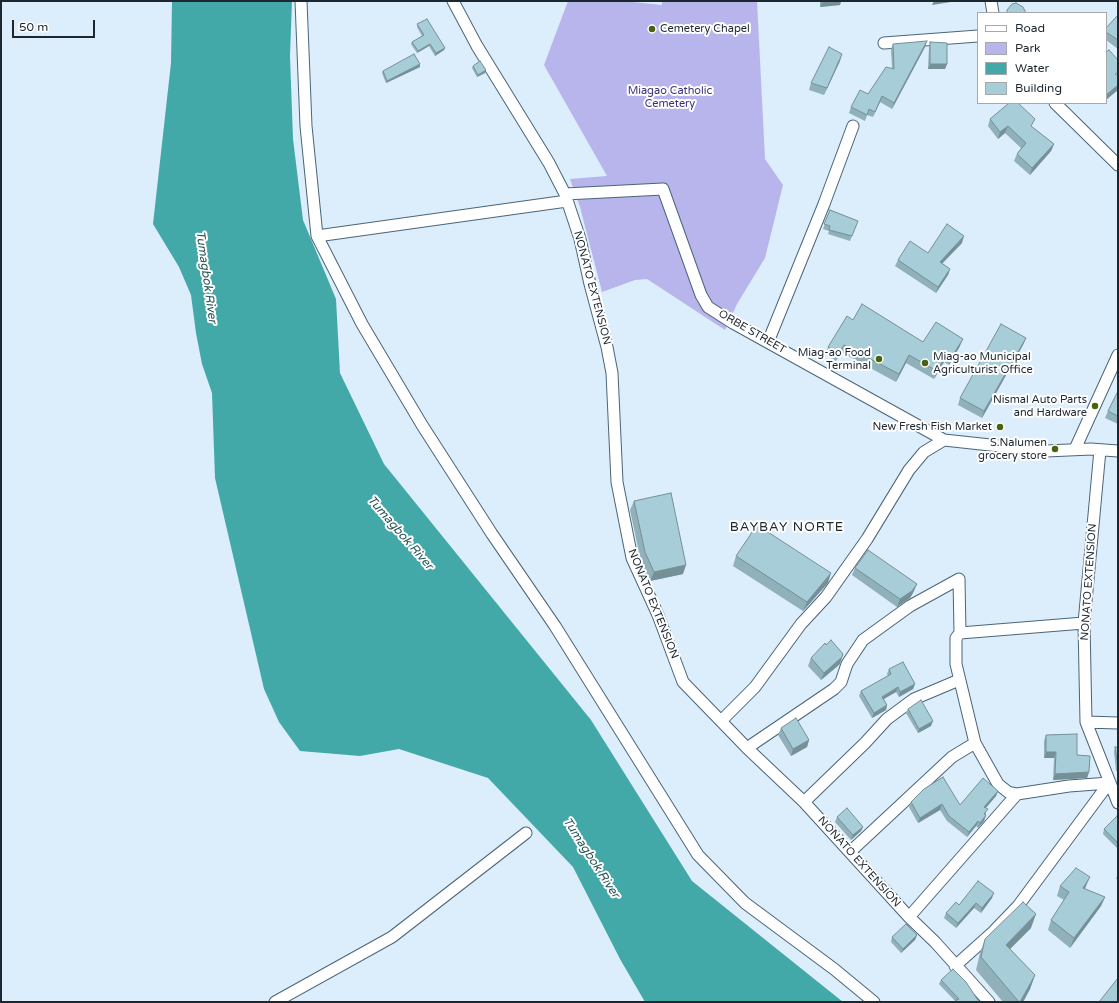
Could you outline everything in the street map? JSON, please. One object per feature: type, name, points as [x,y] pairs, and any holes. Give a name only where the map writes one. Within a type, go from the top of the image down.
[{"type":"street","points":[[301,1],[306,126],[317,236],[362,324],[422,425],[492,534],[556,626],[698,855],[745,903],[834,969],[874,1002]]},
{"type":"street","name":"NONATO EXTENSION","points":[[453,1],[477,46],[549,163],[566,197],[580,239],[590,284],[607,347],[614,390],[614,446],[617,482],[632,558],[658,615],[683,682],[722,720],[747,748],[804,802],[989,1002]]},
{"type":"street","points":[[991,1],[993,12]]},
{"type":"street","points":[[884,43],[977,36]]},
{"type":"street","points":[[1056,104],[1118,166]]},
{"type":"street","points":[[768,342],[824,204],[853,126]]},
{"type":"street","name":"ORBE STREET","points":[[566,197],[663,189],[701,294],[708,307],[944,440],[1046,451],[1072,449],[1118,451]]},
{"type":"street","points":[[317,236],[566,197]]},
{"type":"street","points":[[1072,449],[1118,355]]},
{"type":"street","points":[[722,720],[755,687],[801,624],[826,597],[867,538],[909,470],[924,452],[944,440]]},
{"type":"street","name":"NONATO EXTENSION","points":[[1100,450],[1084,623],[1086,722],[1118,803]]},
{"type":"street","points":[[747,748],[834,689],[841,682],[847,664],[863,640],[910,606],[959,578],[960,633],[956,638],[956,664],[959,680],[975,743],[998,784],[1008,792],[1017,794],[1069,786],[1109,783]]},
{"type":"street","points":[[960,633],[1084,623]]},
{"type":"street","points":[[804,802],[865,743],[887,719],[914,699],[959,680]]},
{"type":"street","points":[[1086,722],[1118,723]]},
{"type":"street","points":[[850,852],[952,757],[975,743]]},
{"type":"street","points":[[955,966],[993,932],[1018,906],[1109,783]]},
{"type":"street","points":[[909,917],[1017,794]]},
{"type":"street","points":[[275,1002],[392,937],[526,833]]},
{"type":"green space","name":"Miagao Catholic Cemetery","points":[[568,1],[623,1],[662,5],[662,1],[757,1],[765,159],[783,185],[765,258],[737,304],[725,330],[647,279],[635,280],[602,292],[580,207],[570,179],[607,176],[544,65]]},
{"type":"water","name":"Tumagbok River","points":[[172,1],[292,1],[290,56],[293,139],[303,220],[336,299],[340,373],[384,464],[591,720],[692,881],[843,1002],[645,1002],[620,959],[573,867],[488,778],[399,749],[360,756],[300,751],[279,722],[264,689],[215,478],[212,393],[202,364],[191,295],[179,267],[153,224],[171,63]]},
{"type":"building","points":[[822,1],[835,1],[822,3]]},
{"type":"building","points":[[1016,3],[1023,7],[1026,12],[1007,12],[1012,4]]},
{"type":"building","points":[[1118,15],[1118,40],[1107,33],[1107,27]]},
{"type":"building","points":[[427,19],[445,48],[436,53],[430,44],[418,51],[412,42],[424,35],[417,24]]},
{"type":"building","points":[[927,41],[894,103],[882,96],[875,112],[869,109],[867,115],[851,107],[860,90],[868,94],[886,67],[894,69],[893,44]]},
{"type":"building","points":[[930,42],[947,43],[947,64],[930,64]]},
{"type":"building","points":[[829,47],[842,54],[827,88],[811,83]]},
{"type":"building","points":[[1109,50],[1118,60],[1118,72],[1115,74],[1118,76],[1118,85],[1107,94],[1107,51]]},
{"type":"building","points":[[414,54],[420,64],[387,81],[383,71]]},
{"type":"building","points":[[480,61],[486,70],[478,75],[473,66]]},
{"type":"building","points":[[1008,104],[1019,104],[1035,119],[1031,126],[1054,144],[1032,168],[1017,154],[1026,143],[1008,126],[1000,132],[990,119]]},
{"type":"building","points":[[830,210],[858,221],[852,236],[829,230],[830,226],[824,224]]},
{"type":"building","points":[[947,224],[964,236],[940,262],[950,269],[938,287],[898,260],[910,241],[928,253]]},
{"type":"building","points":[[862,304],[923,342],[936,322],[963,339],[951,358],[946,355],[937,371],[909,355],[899,374],[844,345],[839,353],[828,347],[847,316],[853,320]]},
{"type":"building","points":[[1001,324],[1026,338],[984,411],[960,398]]},
{"type":"building","points":[[1118,391],[1118,416],[1108,411]]},
{"type":"building","points":[[671,493],[686,565],[654,572],[645,552],[634,501]]},
{"type":"building","points":[[757,525],[831,573],[807,602],[736,556]]},
{"type":"building","points":[[868,550],[917,584],[912,591],[900,599],[855,568]]},
{"type":"building","points":[[831,640],[843,654],[842,657],[824,673],[811,658],[825,643],[826,645]]},
{"type":"building","points":[[903,662],[915,684],[900,692],[898,687],[882,697],[887,705],[874,713],[861,691],[891,674],[889,669]]},
{"type":"building","points":[[921,700],[933,721],[919,729],[908,709]]},
{"type":"building","points":[[796,718],[809,740],[793,749],[781,728]]},
{"type":"building","points":[[1077,734],[1077,755],[1090,756],[1089,772],[1055,774],[1056,752],[1046,752],[1046,735]]},
{"type":"building","points":[[1115,747],[1118,747],[1118,766]]},
{"type":"building","points":[[943,777],[960,805],[983,778],[998,791],[984,807],[988,809],[984,814],[986,815],[980,823],[978,821],[969,832],[949,816],[942,804],[920,818],[911,802],[924,789]]},
{"type":"building","points":[[847,808],[863,827],[853,835],[837,817]]},
{"type":"building","points":[[1117,816],[1118,817],[1118,843],[1104,829]]},
{"type":"building","points":[[1076,868],[1090,877],[1083,888],[1105,897],[1074,938],[1051,920],[1069,892],[1060,886]]},
{"type":"building","points":[[978,881],[994,893],[982,908],[976,903],[958,923],[946,913],[956,902],[959,905]]},
{"type":"building","points":[[1023,902],[1036,914],[1006,945],[1035,975],[1019,1002],[981,957],[985,939]]},
{"type":"building","points":[[906,924],[917,935],[903,949],[892,937]]},
{"type":"building","points":[[953,969],[966,982],[979,1002],[958,1002],[956,1000],[959,999],[941,980]]},
{"type":"building","points":[[1118,978],[1118,1002],[1099,1002]]},
{"type":"place","name":"Cemetery Chapel","points":[[652,29]]},
{"type":"place","name":"Miag-ao Food Terminal","points":[[879,359]]},
{"type":"place","name":"Miag-ao Municipal Agriculturist Office","points":[[925,363]]},
{"type":"place","name":"Nismal Auto Parts and Hardware","points":[[1095,406]]},
{"type":"place","name":"New Fresh Fish Market","points":[[1000,427]]},
{"type":"place","name":"S.Nalumen grocery store","points":[[1055,449]]},
{"type":"district","name":"BAYBAY NORTE","points":[[787,528]]}]
